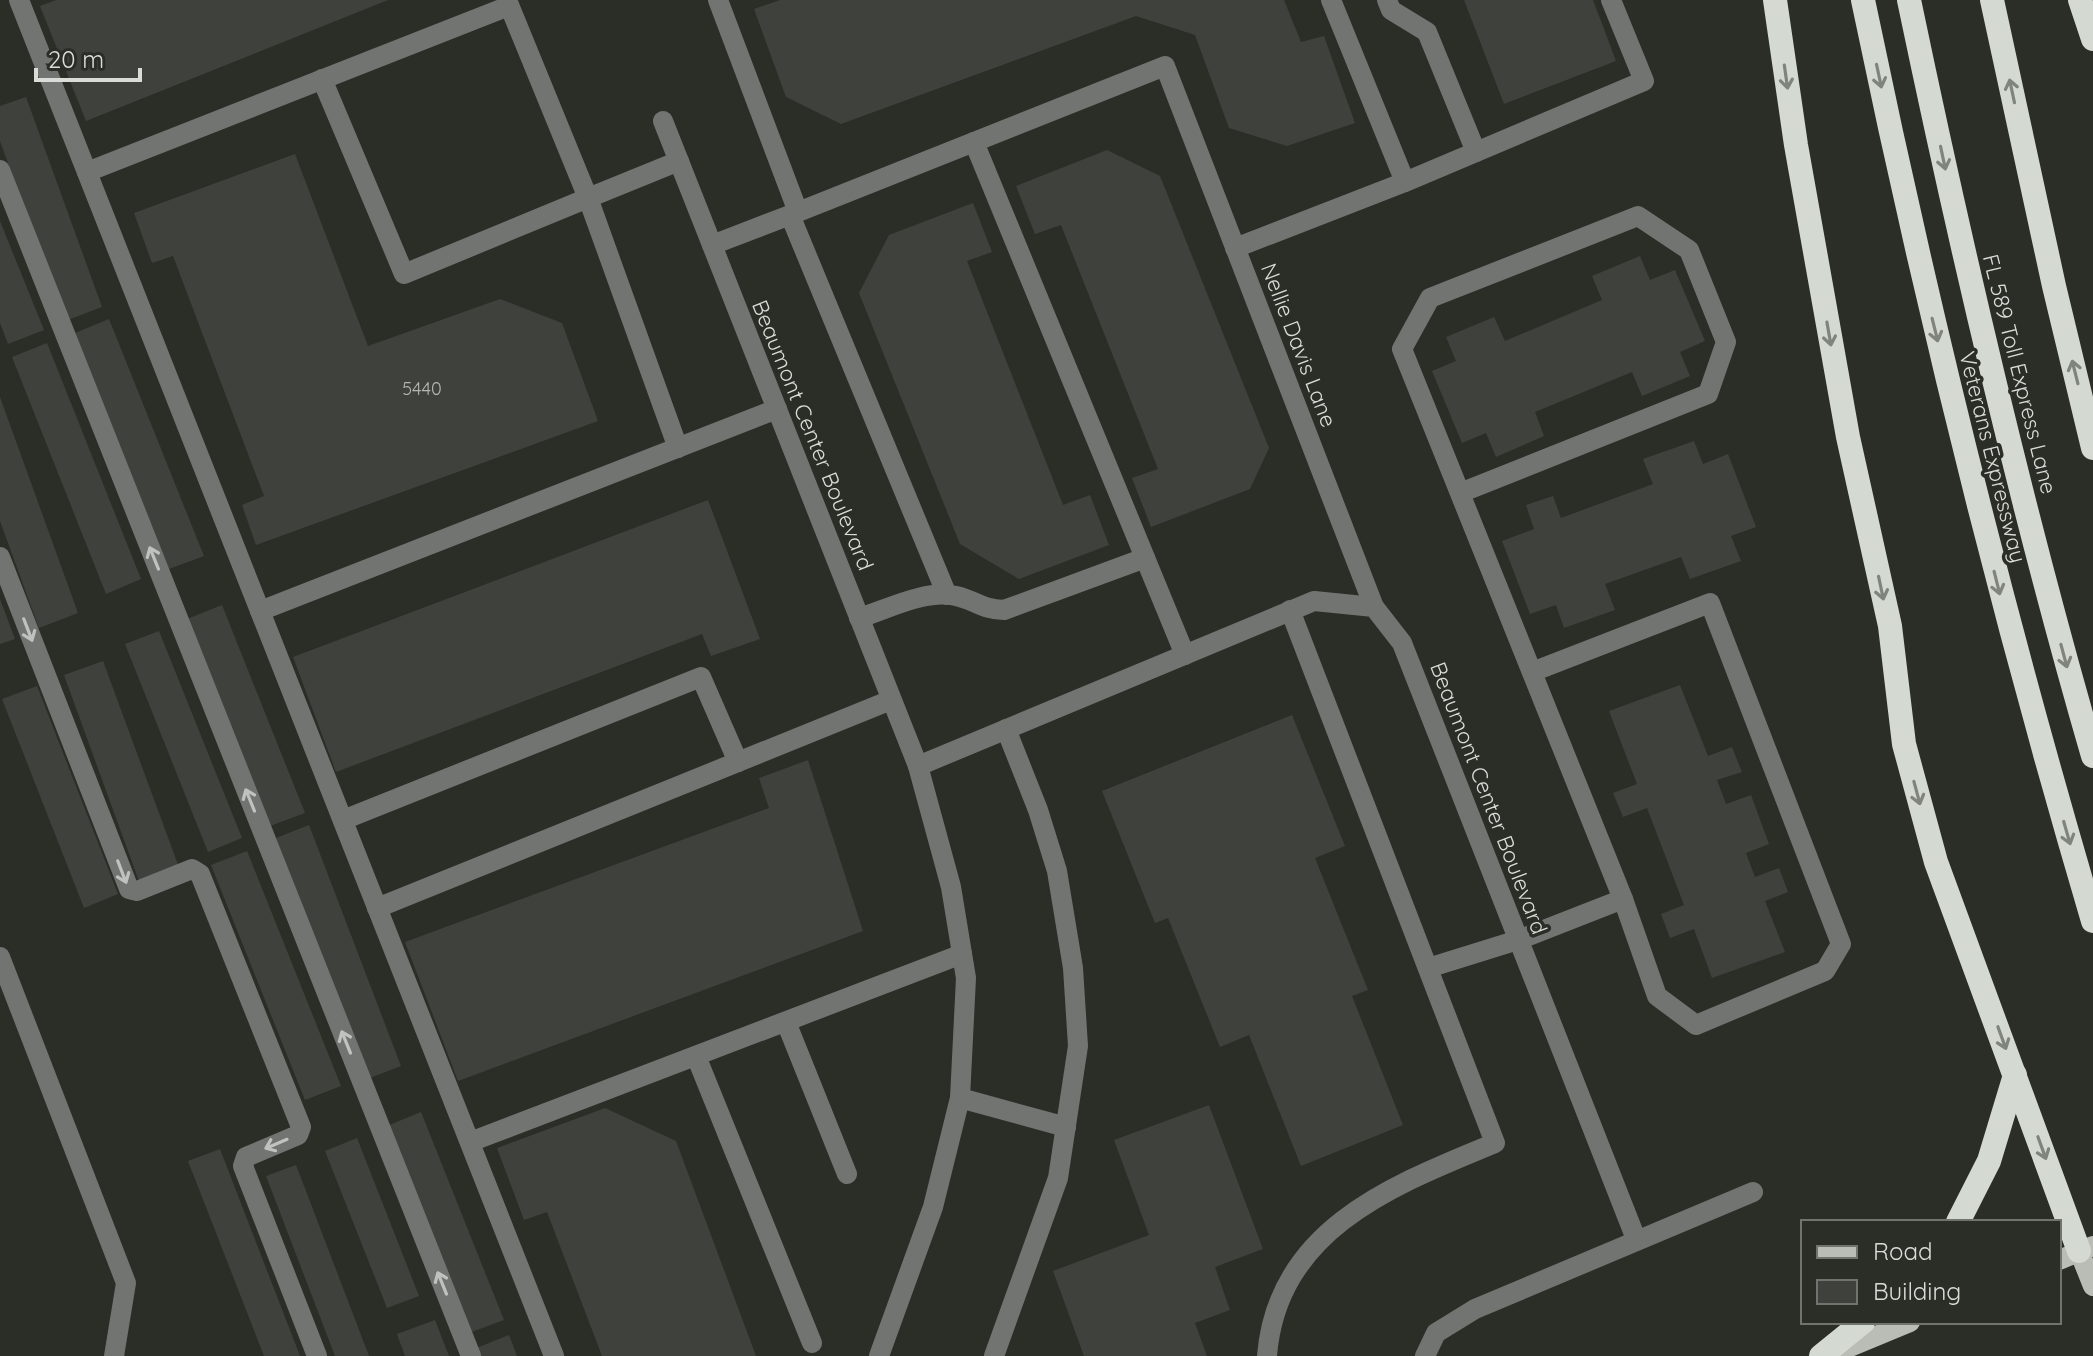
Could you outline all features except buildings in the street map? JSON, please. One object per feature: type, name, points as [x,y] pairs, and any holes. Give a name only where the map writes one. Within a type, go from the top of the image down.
[{"type":"highway","points":[[1775,0],[1796,145],[1848,437],[1890,626],[1904,744],[1936,862],[2077,1252]]},
{"type":"highway","name":"Veterans Expressway","points":[[1863,0],[1920,266],[1977,502],[2022,678],[2093,921]]},
{"type":"highway","name":"FL 589 Toll Express Lane","points":[[1909,0],[2019,483],[2093,756]]},
{"type":"highway","points":[[1992,0],[2054,286],[2093,448]]},
{"type":"highway","points":[[2080,0],[2093,39]]},
{"type":"highway","points":[[1959,1220],[1989,1161],[2015,1075]]},
{"type":"highway","points":[[1821,1356],[1861,1324]]},
{"type":"main road","points":[[2077,1252],[2093,1286]]},
{"type":"main road","points":[[1828,1356],[1905,1324]]},
{"type":"street","points":[[19,0],[554,1356]]},
{"type":"street","points":[[718,0],[794,214],[947,595]]},
{"type":"street","points":[[1331,0],[1405,182]]},
{"type":"street","points":[[1387,0],[1391,10],[1427,32],[1476,152]]},
{"type":"street","points":[[1235,248],[1405,182],[1644,81],[1611,0]]},
{"type":"street","points":[[87,172],[508,3],[588,198],[678,448]]},
{"type":"street","name":"Nellie Davis Lane","points":[[974,142],[1165,66],[1374,607]]},
{"type":"street","points":[[322,79],[404,274],[679,161]]},
{"type":"street","name":"Beaumont Center Boulevard","points":[[663,121],[918,766],[951,887],[966,978],[960,1098],[933,1207],[879,1356]]},
{"type":"street","points":[[712,245],[974,142],[1185,655]]},
{"type":"street","points":[[0,170],[471,1356]]},
{"type":"street","points":[[1460,493],[1708,394],[1726,342],[1689,250],[1638,216],[1430,298],[1402,349],[1623,899],[1657,996],[1696,1025],[1825,971],[1841,944],[1710,603],[1532,672]]},
{"type":"street","points":[[260,611],[777,409]]},
{"type":"street","points":[[0,557],[129,889],[137,891],[192,869],[200,874],[301,1127],[298,1135],[246,1157],[243,1166],[317,1356]]},
{"type":"street","points":[[859,618],[934,594],[958,596],[985,609],[1004,610],[1145,558]]},
{"type":"street","points":[[918,766],[1314,601],[1374,607]]},
{"type":"street","name":"Beaumont Center Boulevard","points":[[1374,607],[1402,643],[1636,1239]]},
{"type":"street","points":[[1267,1356],[1270,1327],[1296,1268],[1347,1213],[1408,1179],[1495,1143],[1290,610]]},
{"type":"street","points":[[343,820],[701,677],[738,762]]},
{"type":"street","points":[[377,908],[891,700]]},
{"type":"street","points":[[994,1356],[1058,1178],[1078,1046],[1073,968],[1057,871],[1038,810],[1006,729]]},
{"type":"street","points":[[1428,968],[1518,940],[1623,899]]},
{"type":"street","points":[[470,1142],[962,954]]},
{"type":"street","points":[[0,957],[126,1283],[114,1356]]},
{"type":"street","points":[[786,1022],[847,1174]]},
{"type":"street","points":[[696,1056],[812,1343]]},
{"type":"street","points":[[960,1098],[1066,1127]]},
{"type":"street","points":[[1425,1356],[1436,1333],[1475,1309],[1753,1192]]}]
